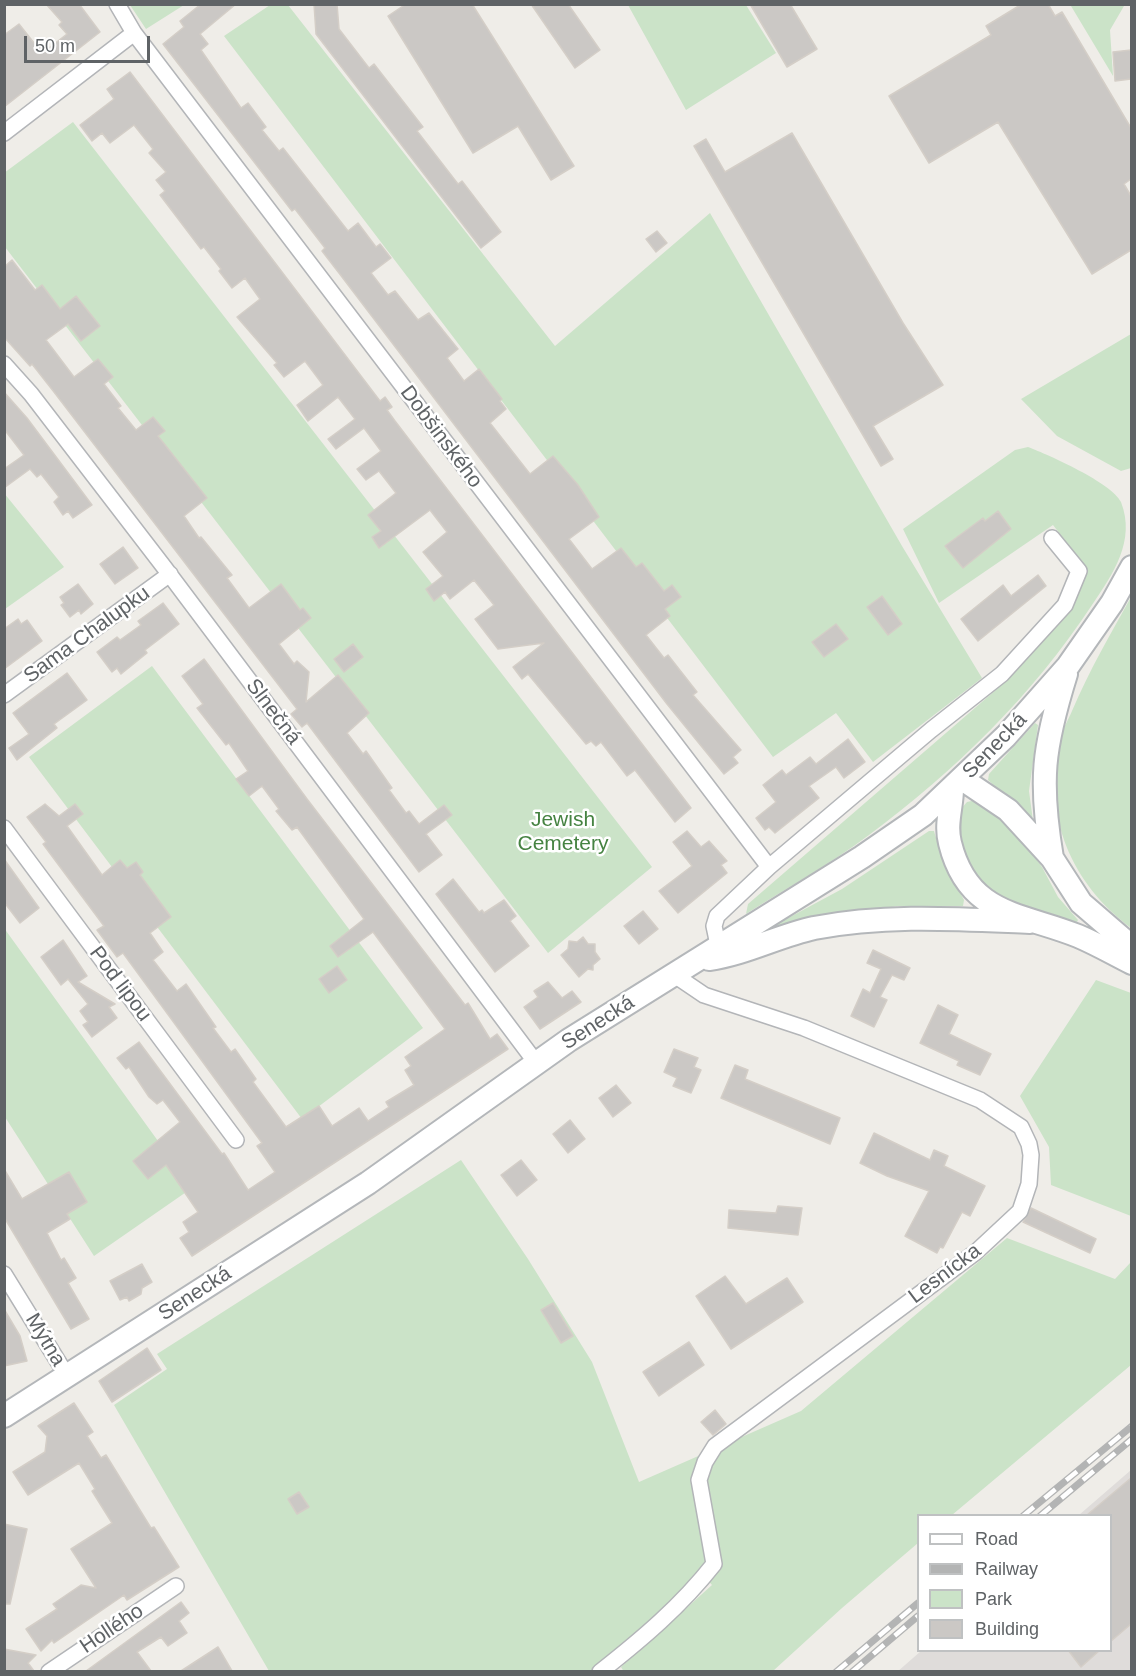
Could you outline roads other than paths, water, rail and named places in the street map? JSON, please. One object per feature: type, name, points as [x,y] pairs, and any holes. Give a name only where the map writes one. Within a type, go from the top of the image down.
[{"type":"main road","name":"Senecká","points":[[4,1416],[368,1183],[537,1064],[718,945],[890,839],[923,815],[1006,736],[1068,666],[1112,603],[1131,567]]},
{"type":"main road","points":[[1052,858],[1043,798],[1044,758],[1047,736],[1068,666]]},
{"type":"main road","points":[[1131,947],[1081,903],[1052,858],[1008,810],[957,784],[947,820],[949,842],[965,878],[977,893],[995,907],[1030,922],[1079,937],[1131,963]]},
{"type":"main road","points":[[692,962],[726,957],[783,936],[856,921],[916,918],[1030,922]]},
{"type":"street","name":"Dobšinského","points":[[117,4],[134,33],[769,867]]},
{"type":"street","points":[[4,133],[134,33]]},
{"type":"street","name":"Slnečná","points":[[4,364],[31,394],[170,574],[537,1064]]},
{"type":"street","points":[[718,945],[714,926],[717,916],[769,867],[931,730],[1002,674],[1065,605],[1078,571],[1052,538]]},
{"type":"street","name":"Sama Chalupku","points":[[4,695],[170,574]]},
{"type":"street","name":"Pod lipou","points":[[4,828],[236,1140]]},
{"type":"street","name":"Lesnícka","points":[[600,1671],[641,1640],[693,1591],[714,1563],[699,1480],[705,1462],[715,1446],[976,1252],[1020,1211],[1031,1169],[1029,1144],[1021,1127],[980,1100],[804,1028],[705,994],[673,974]]},
{"type":"street","name":"Mýtna","points":[[4,1274],[67,1376]]},
{"type":"street","name":"Hollého","points":[[49,1671],[176,1586]]},
{"type":"railway","points":[[1025,1514],[1132,1426]]},
{"type":"railway","points":[[1042,1514],[1132,1439]]},
{"type":"railway","points":[[836,1672],[917,1604]]},
{"type":"railway","points":[[852,1672],[917,1617]]},
{"type":"park label","name":"Jewish Cemetery","points":[[563,832]]}]
